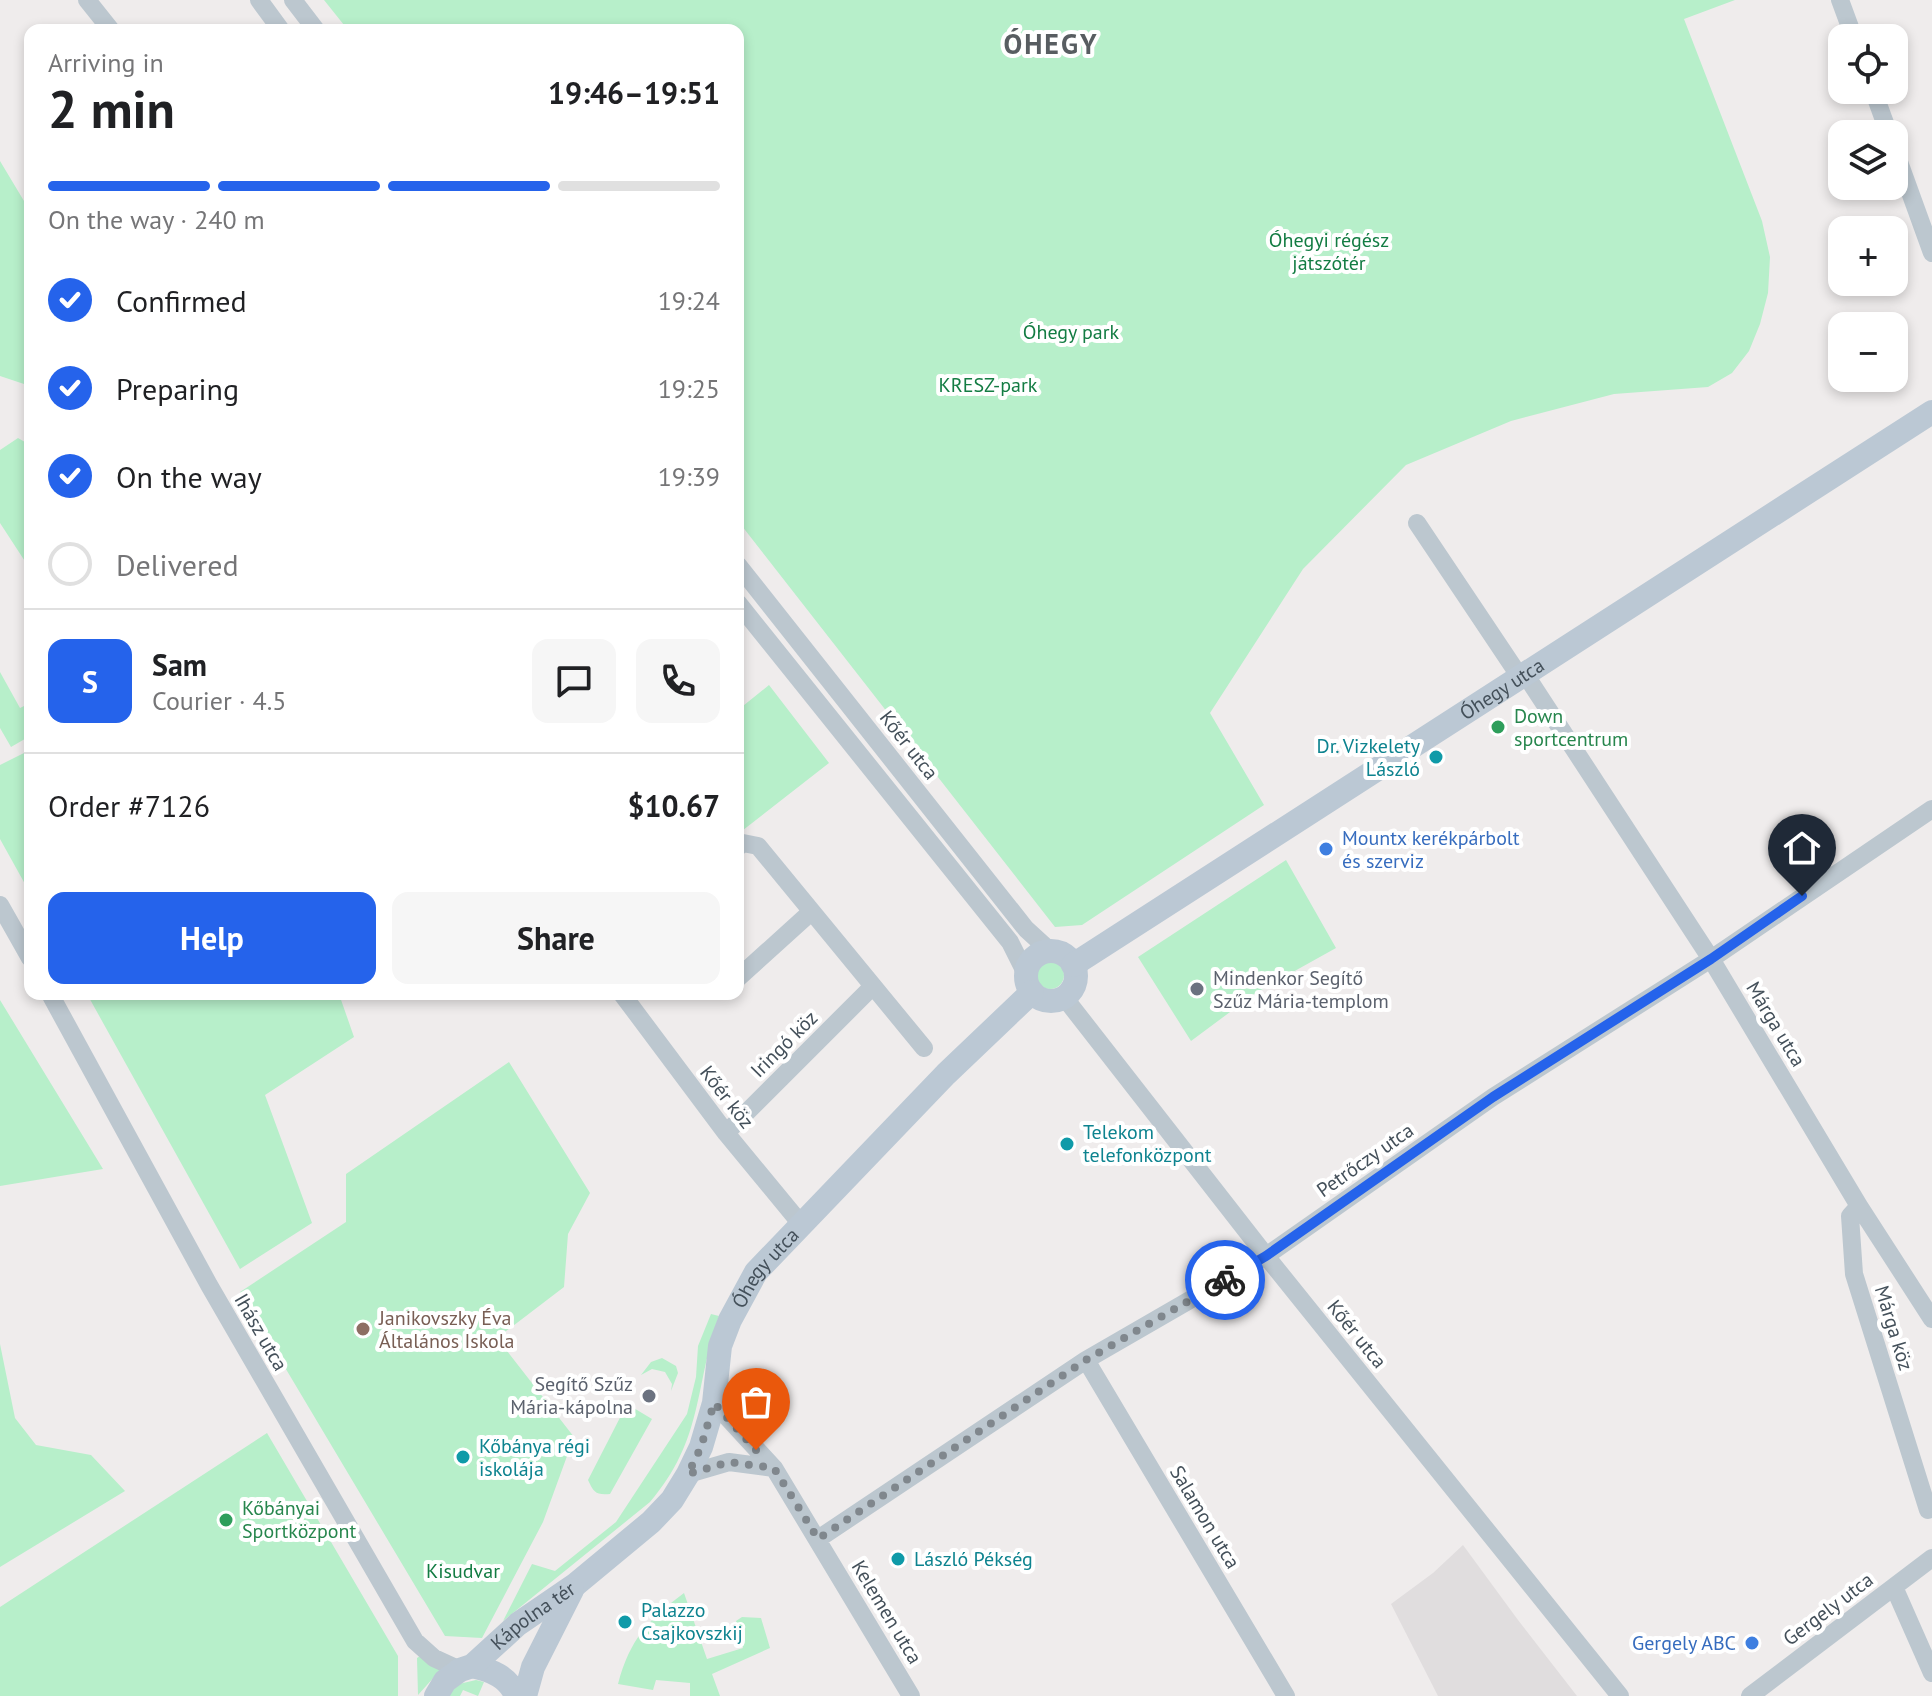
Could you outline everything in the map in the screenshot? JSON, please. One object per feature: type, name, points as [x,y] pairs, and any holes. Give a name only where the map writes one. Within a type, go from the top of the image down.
[{"type":"street","points":[[87,0],[106,24]]},
{"type":"street","points":[[259,0],[277,24]]},
{"type":"street","points":[[293,0],[311,24]]},
{"type":"street","points":[[1840,0],[1849,24]]},
{"type":"street","points":[[1908,187],[1932,253]]},
{"type":"street","name":"Óhegy utca","points":[[1073,965],[1932,412]]},
{"type":"street","name":"Márga utca","points":[[1417,523],[1711,959],[1859,1206],[1932,1319]]},
{"type":"street","name":"Kőér utca","points":[[744,573],[1026,929],[1049,950]]},
{"type":"street","points":[[744,610],[1010,942],[1029,982],[1043,1000],[1055,1000],[1064,997],[1076,979],[1073,965],[1059,952],[1049,950]]},
{"type":"street","name":"Petrőczy utca","points":[[818,1539],[1086,1360],[1266,1256],[1493,1097],[1711,959],[1932,809]]},
{"type":"street","points":[[744,843],[758,846],[924,1048]]},
{"type":"street","points":[[0,905],[24,947]]},
{"type":"street","points":[[744,973],[811,912]]},
{"type":"street","name":"Óhegy utca","points":[[575,1585],[651,1522],[672,1500],[688,1474],[701,1447],[714,1403],[720,1346],[756,1272],[946,1074],[1029,982],[1034,956],[1049,950]]},
{"type":"street","name":"Iringó köz","points":[[726,1133],[872,987]]},
{"type":"street","name":"Kőér utca","points":[[1064,997],[1266,1256],[1620,1696]]},
{"type":"street","name":"Ihász utca","points":[[53,1000],[209,1285],[415,1641],[434,1658],[466,1668]]},
{"type":"street","name":"Kőér köz","points":[[626,1000],[726,1133],[801,1224]]},
{"type":"street","name":"Márga köz","points":[[1859,1206],[1850,1216],[1854,1274],[1928,1510]]},
{"type":"street","name":"Salamon utca","points":[[1086,1360],[1286,1696]]},
{"type":"street","name":"Kelemen utca","points":[[714,1403],[774,1468],[911,1696]]},
{"type":"street","points":[[688,1474],[729,1462],[774,1468]]},
{"type":"street","name":"Gergely utca","points":[[1750,1696],[1932,1558]]},
{"type":"street","name":"Kápolna tér","points":[[436,1696],[445,1681],[466,1668],[518,1624],[575,1585]]},
{"type":"street","name":"Kápolna tér","points":[[525,1696],[533,1667],[575,1585]]},
{"type":"street","points":[[1894,1587],[1932,1673]]},
{"type":"street","name":"Kápolna tér","points":[[466,1668],[487,1669],[508,1682],[516,1696]]},
{"type":"shaded area","points":[[1463,1545],[1577,1696],[1438,1696],[1391,1604],[1433,1573]]},
{"type":"green space","name":"Óhegy park","points":[[324,0],[1735,0],[1684,19],[1762,221],[1770,257],[1768,293],[1749,351],[1732,373],[1708,387],[1614,394],[1511,421],[1406,465],[1303,569],[1210,713],[1264,805],[1082,925],[1055,927],[744,529],[744,24],[343,24]]},
{"type":"green space","points":[[0,161],[24,201],[24,384],[0,376]]},
{"type":"green space","points":[[18,438],[24,442],[24,560],[0,523],[0,450]]},
{"type":"green space","points":[[0,672],[20,708],[24,706],[24,739],[11,747],[0,728]]},
{"type":"green space","points":[[769,685],[829,763],[744,829],[744,705]]},
{"type":"green space","points":[[24,753],[24,882],[0,839],[0,765]]},
{"type":"green space","points":[[1286,860],[1336,948],[1257,992],[1191,1041],[1138,957]]},
{"type":"green space","points":[[1050,961],[1060,965],[1064,975],[1060,985],[1050,989],[1040,985],[1036,975],[1040,965]]},
{"type":"green space","points":[[0,1000],[103,1169],[0,1186]]},
{"type":"green space","points":[[90,1000],[341,1000],[354,1037],[265,1095],[312,1223],[240,1269]]},
{"type":"green space","name":"Kisudvar","points":[[509,1062],[590,1193],[568,1234],[564,1287],[497,1338],[574,1437],[543,1522],[482,1638],[445,1636],[240,1292],[346,1222],[346,1174]]},
{"type":"green space","points":[[711,1314],[719,1316],[695,1412],[680,1456],[667,1479],[650,1502],[503,1621],[532,1564],[555,1571],[616,1522],[687,1414],[696,1377],[698,1346]]},
{"type":"green space","points":[[0,1344],[15,1418],[36,1445],[91,1455],[125,1491],[0,1567]]},
{"type":"green space","points":[[662,1358],[676,1366],[678,1373],[671,1391],[672,1384],[665,1372],[652,1369],[641,1375],[651,1362]]},
{"type":"green space","points":[[627,1404],[652,1419],[610,1494],[598,1493],[588,1480]]},
{"type":"green space","name":"Kőbányai Sportközpont","points":[[267,1433],[398,1656],[398,1696],[0,1696],[0,1607]]},
{"type":"green space","points":[[684,1593],[707,1659],[743,1648],[736,1621],[742,1617],[761,1618],[770,1648],[712,1674],[720,1696],[690,1696],[690,1683],[656,1680],[653,1690],[618,1684],[628,1655],[642,1632],[660,1612]]},
{"type":"green space","points":[[420,1656],[445,1671],[435,1676],[418,1695],[417,1658]]},
{"type":"green space","points":[[476,1680],[484,1682],[478,1696],[463,1690],[460,1696],[446,1696],[459,1684]]},
{"type":"way so far","points":[[756,1450],[714,1403],[701,1447],[688,1474],[729,1462],[774,1468],[818,1539],[1086,1360],[1225,1280]]},
{"type":"place","name":"Down sportcentrum","points":[[1498,727]]},
{"type":"place","name":"Dr. Vizkelety László","points":[[1436,757]]},
{"type":"place","name":"Mountx kerékpárbolt és szerviz","points":[[1326,849]]},
{"type":"place","name":"Mindenkor Segítő Szűz Mária-templom","points":[[1197,989]]},
{"type":"place","name":"Telekom telefonközpont","points":[[1067,1144]]},
{"type":"place","name":"Janikovszky Éva Általános Iskola","points":[[363,1329]]},
{"type":"place","name":"Segítő Szűz Mária-kápolna","points":[[649,1396]]},
{"type":"place","name":"Kőbánya régi iskolája","points":[[463,1457]]},
{"type":"place","name":"Kőbányai Sportközpont","points":[[226,1520]]},
{"type":"place","name":"László Pékség","points":[[898,1559]]},
{"type":"place","name":"Palazzo Csajkovszkij","points":[[625,1622]]},
{"type":"place","name":"Gergely ABC","points":[[1752,1643]]},
{"type":"district","name":"ÓHEGY","points":[[1051,44]]},
{"type":"route","points":[[1225,1280],[1266,1256],[1493,1097],[1711,959],[1802,896]]},
{"type":"park label","name":"Óhegyi régész játszótér","points":[[1329,252]]},
{"type":"park label","name":"KRESZ-park","points":[[988,385]]}]
